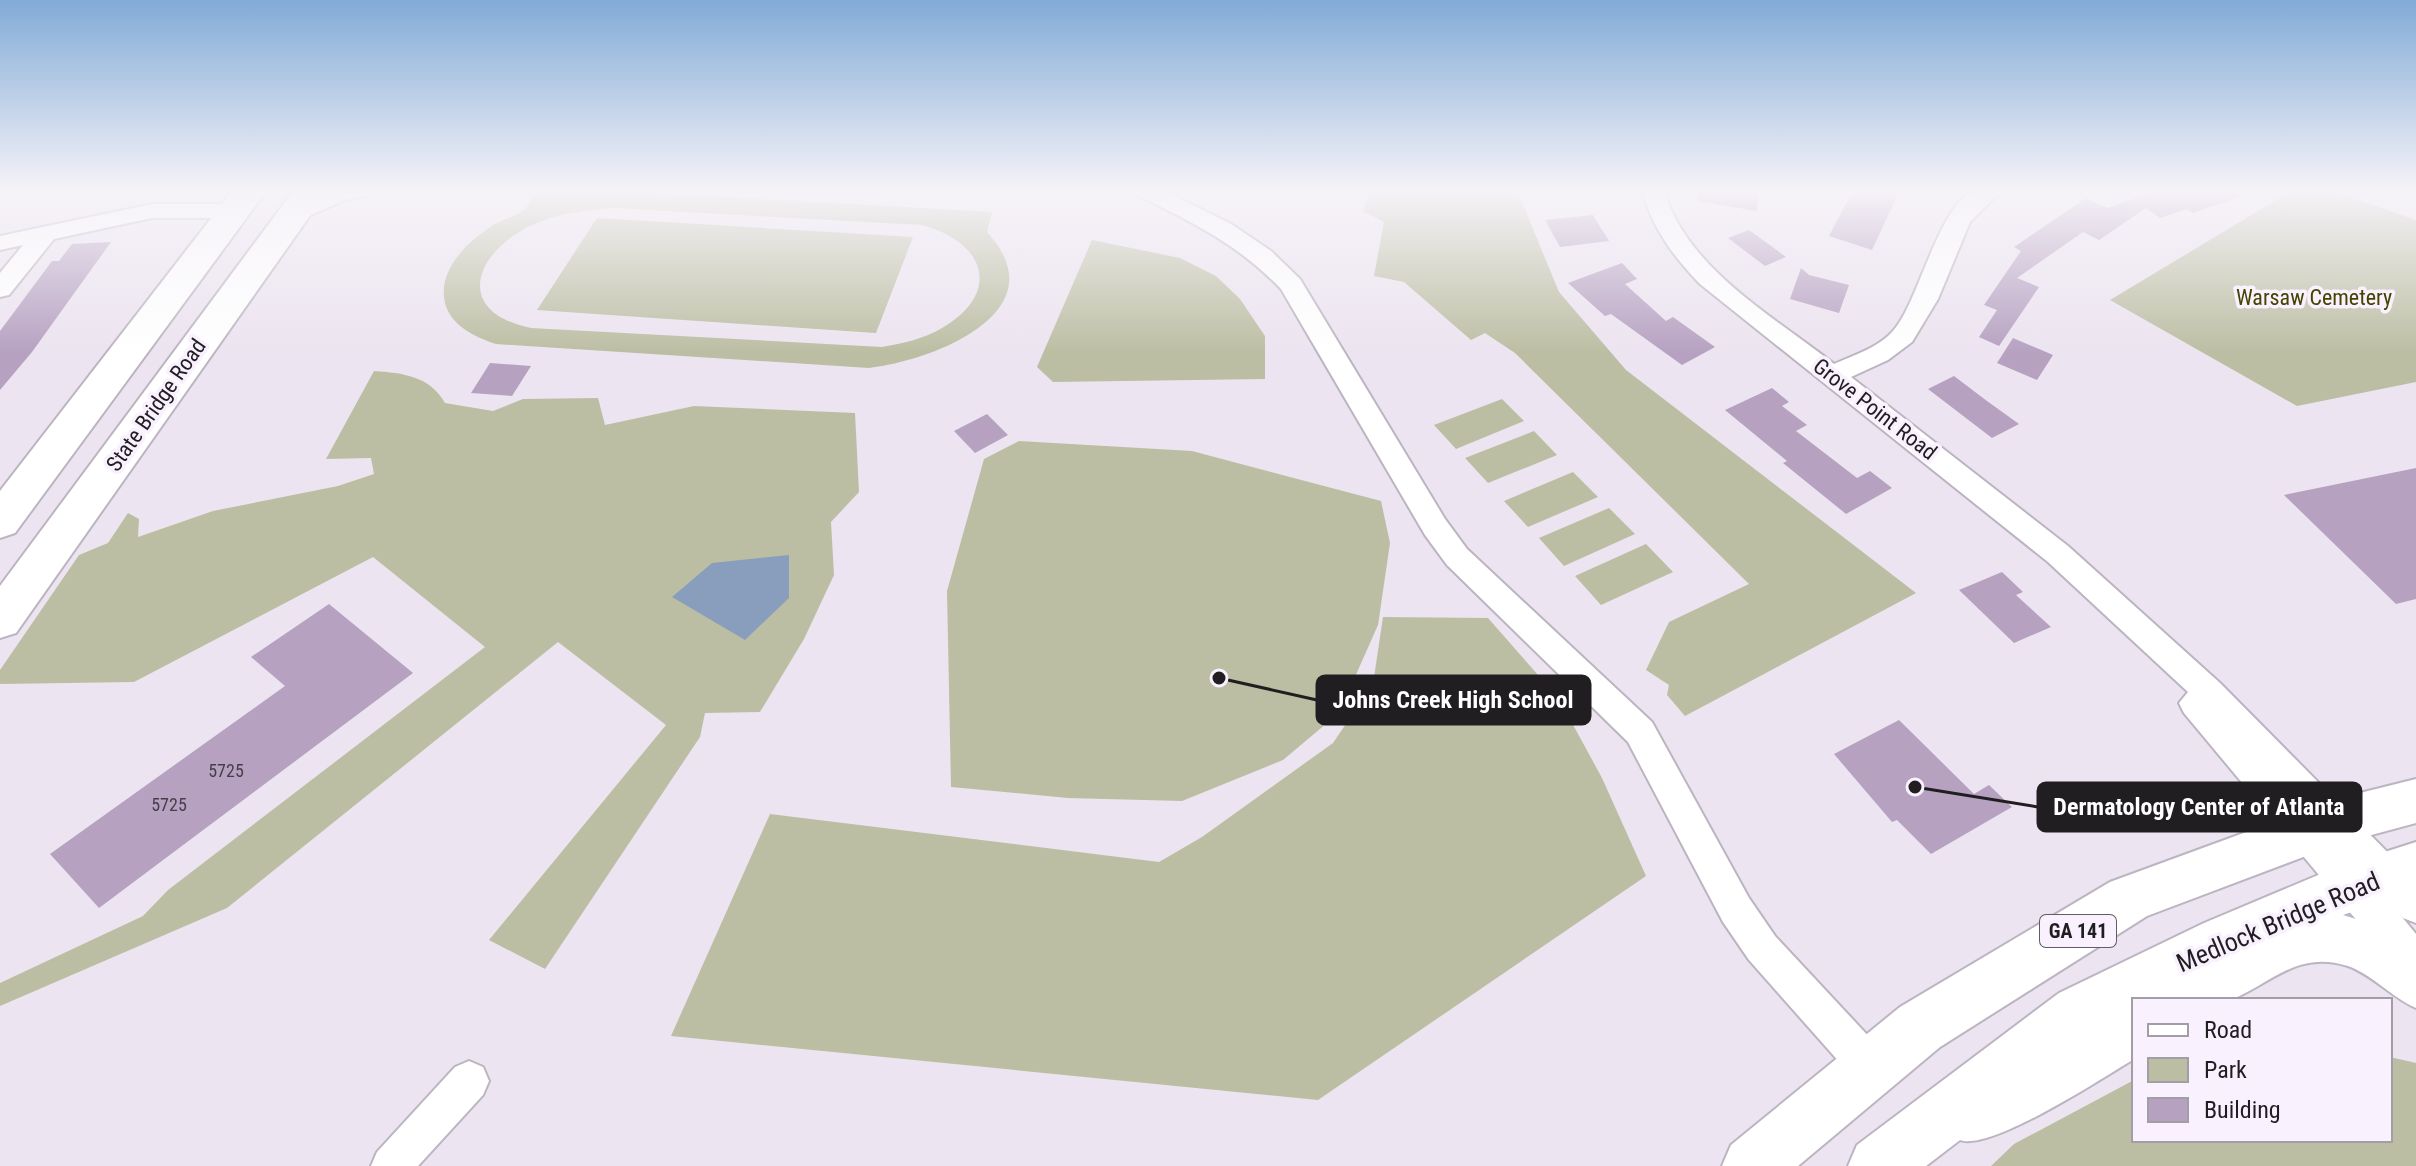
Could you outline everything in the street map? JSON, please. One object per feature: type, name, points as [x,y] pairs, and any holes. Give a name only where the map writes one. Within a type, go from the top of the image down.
[{"type":"highway","points":[[0,522],[199,244]]},
{"type":"highway","name":"State Bridge Road","points":[[0,620],[271,244]]},
{"type":"highway","name":"GA 141","points":[[1752,1166],[1920,1027],[2129,899],[2321,828],[2416,801]]},
{"type":"highway","name":"Medlock Bridge Road","points":[[1878,1166],[2079,1012],[2223,941],[2393,883]]},
{"type":"highway","name":"Medlock Bridge Road","points":[[2184,998],[2286,943],[2315,934],[2368,945],[2416,981]]},
{"type":"highway","points":[[1943,1114],[1976,1113],[2024,1092],[2132,1028]]},
{"type":"street","points":[[0,289],[37,244]]},
{"type":"street","points":[[1247,244],[1291,284],[1435,527],[1457,557],[1640,732],[1736,910],[1762,948],[1871,1068]]},
{"type":"street","name":"Grove Point Road","points":[[1678,244],[1709,279],[2058,554],[2120,611],[2276,801],[2321,828],[2393,883],[2416,963]]},
{"type":"street","points":[[1832,375],[1877,355],[1901,340],[1918,315],[1946,244]]},
{"type":"street","points":[[391,1166],[469,1081]]},
{"type":"green space","points":[[469,244],[504,244],[485,266],[480,282],[482,296],[490,309],[507,320],[531,328],[882,347],[921,338],[942,328],[961,314],[973,299],[979,284],[978,269],[961,244],[995,244],[1006,261],[1009,286],[999,308],[979,327],[954,343],[924,355],[869,368],[496,344],[458,324],[445,303],[444,290],[450,267]]},
{"type":"green space","points":[[580,244],[910,244],[876,333],[537,310]]},
{"type":"green space","points":[[1090,244],[1114,244],[1180,258],[1216,276],[1240,299],[1265,336],[1265,379],[1053,382],[1037,367]]},
{"type":"green space","points":[[1380,244],[1539,244],[1559,292],[1626,370],[1916,593],[1685,716],[1667,695],[1669,685],[1646,670],[1669,622],[1749,584],[1515,353],[1485,333],[1471,340],[1404,282],[1374,276]]},
{"type":"green space","name":"Warsaw Cemetery","points":[[2202,244],[2416,244],[2416,382],[2297,406],[2110,300]]},
{"type":"green space","points":[[374,371],[405,375],[424,382],[445,403],[493,411],[523,399],[598,398],[605,425],[694,406],[855,413],[859,492],[831,522],[834,575],[804,639],[760,712],[705,713],[700,737],[545,969],[489,940],[666,725],[558,642],[227,908],[0,1006],[0,983],[143,916],[168,890],[485,647],[373,557],[134,682],[0,684],[0,670],[79,555],[108,543],[128,513],[139,519],[138,537],[213,511],[338,486],[374,474],[371,458],[326,459]]},
{"type":"green space","points":[[1502,399],[1524,421],[1456,449],[1434,425]]},
{"type":"green space","points":[[1534,431],[1557,455],[1488,483],[1465,458]]},
{"type":"green space","points":[[1019,441],[1192,451],[1381,501],[1390,543],[1378,625],[1339,713],[1283,760],[1182,801],[1068,798],[951,787],[947,591],[984,459]]},
{"type":"green space","points":[[1573,472],[1598,497],[1528,527],[1504,501]]},
{"type":"green space","points":[[1609,508],[1635,534],[1564,566],[1539,538]]},
{"type":"green space","points":[[1646,544],[1673,572],[1601,605],[1575,576]]},
{"type":"green space","points":[[1383,617],[1488,618],[1559,699],[1602,778],[1646,876],[1318,1100],[671,1036],[770,814],[1159,862],[1202,837],[1333,743],[1373,684]]},
{"type":"green space","points":[[2392,1057],[2416,1063],[2416,1166],[1991,1166],[2014,1144],[2132,1081],[2132,1142],[2392,1142]]},
{"type":"water","points":[[789,555],[789,598],[745,640],[672,597],[712,563]]},
{"type":"building","points":[[72,244],[109,244],[32,352],[0,390],[0,331],[52,261],[59,261]]},
{"type":"building","points":[[1736,244],[1769,244],[1786,257],[1765,266]]},
{"type":"building","points":[[1855,244],[1875,244],[1872,250]]},
{"type":"building","points":[[2065,244],[2017,278],[2039,287],[1999,346],[1979,337],[1997,310],[1984,305],[2021,251],[2014,247]]},
{"type":"building","points":[[1622,263],[1637,279],[1625,284],[1666,321],[1673,317],[1715,347],[1682,365],[1611,314],[1605,316],[1568,283]]},
{"type":"building","points":[[1801,268],[1809,275],[1849,285],[1839,313],[1790,299]]},
{"type":"building","points":[[2013,338],[2053,355],[2037,380],[1997,363]]},
{"type":"building","points":[[490,363],[531,366],[512,396],[471,393]]},
{"type":"building","points":[[1954,376],[2019,424],[1992,438],[1928,389]]},
{"type":"building","points":[[1772,388],[1789,402],[1782,406],[1807,425],[1796,431],[1857,478],[1870,471],[1892,488],[1846,514],[1725,410]]},
{"type":"building","points":[[987,414],[1008,435],[975,453],[954,431]]},
{"type":"building","points":[[2416,468],[2416,599],[2396,604],[2284,495]]},
{"type":"building","points":[[2002,572],[2023,592],[2016,595],[2051,627],[2014,643],[1959,590]]},
{"type":"building","points":[[329,604],[413,673],[99,908],[50,854],[285,686],[251,657]]},
{"type":"building","points":[[1899,720],[1974,794],[1989,785],[2012,807],[1931,854],[1897,820],[1892,822],[1834,754]]},
{"type":"place","name":"Johns Creek High School","points":[[1219,678]]},
{"type":"place","name":"Dermatology Center of Atlanta","points":[[1915,787]]}]
